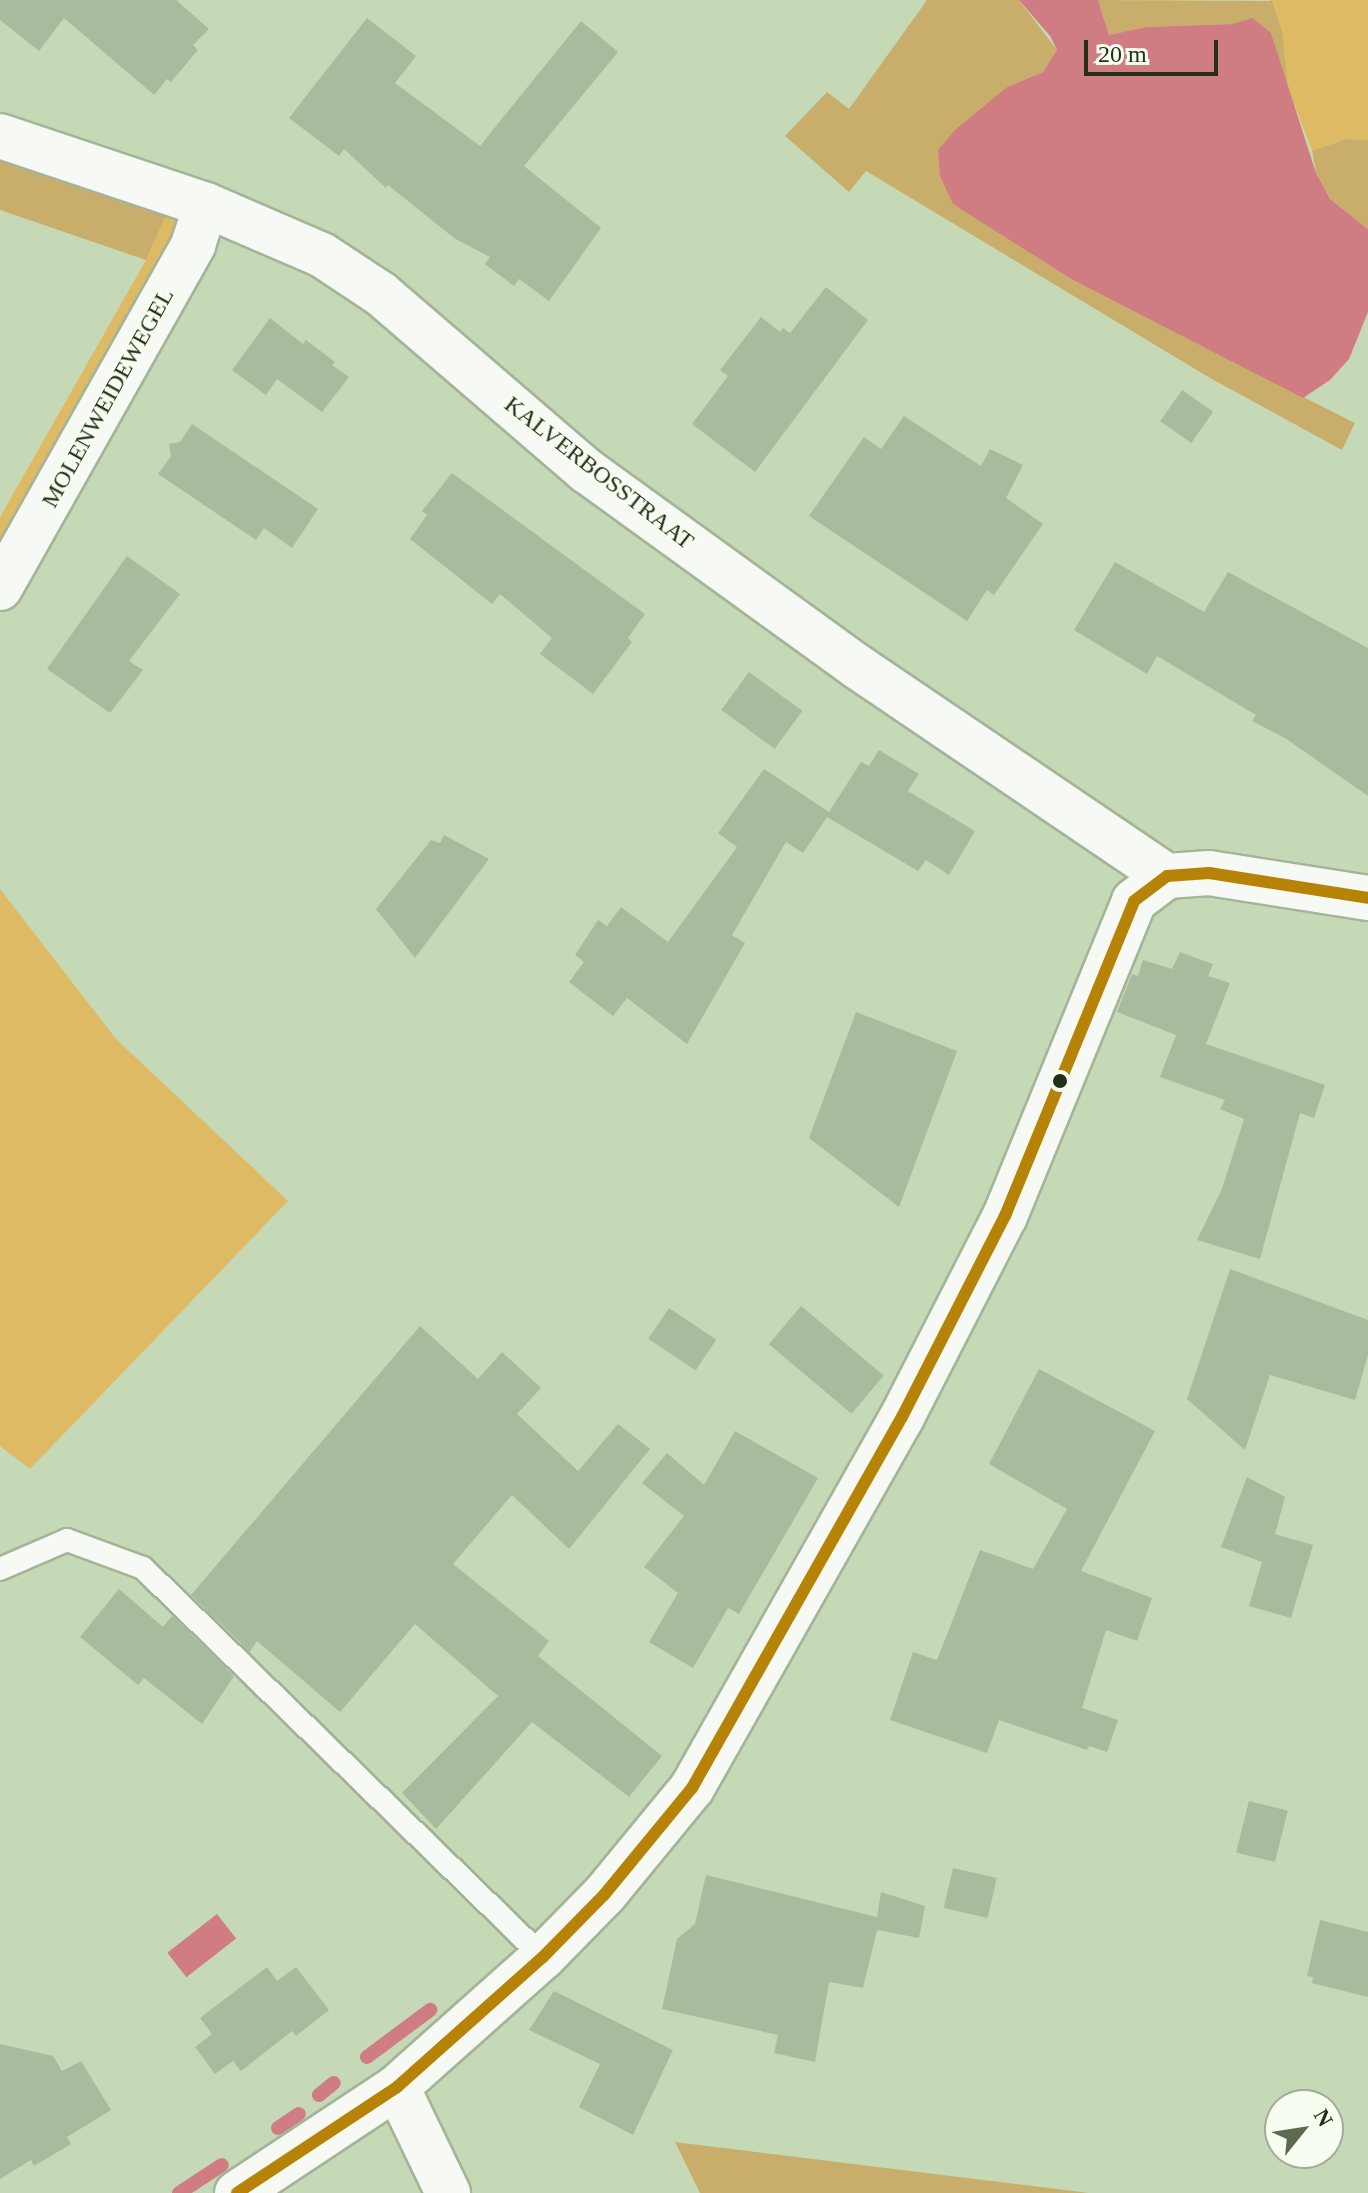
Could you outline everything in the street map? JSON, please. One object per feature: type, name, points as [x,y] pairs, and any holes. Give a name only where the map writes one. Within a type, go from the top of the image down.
[{"type":"street","name":"KALVERBOSSTRAAT","points":[[0,136],[206,205],[322,255],[381,294],[587,471],[858,667],[1167,876]]},
{"type":"street","name":"MOLENWEIDEWEGEL","points":[[0,588],[193,245],[206,205]]},
{"type":"street","points":[[237,2193],[397,2087],[543,1957],[604,1895],[692,1788],[902,1417],[1005,1216],[1134,901],[1167,876],[1223,874],[1368,898]]},
{"type":"street","points":[[397,2087],[448,2193]]},
{"type":"lane","points":[[0,1569],[67,1540],[143,1568],[543,1957]]},
{"type":"shaded area","points":[[927,0],[1019,0],[1057,50],[1043,72],[1007,87],[953,203],[1071,279],[1355,423],[1342,450],[1210,378],[866,171],[849,192],[785,136],[827,92],[849,109]]},
{"type":"shaded area","points":[[1019,0],[1098,0],[1109,35],[1146,27],[1233,24],[1252,18],[1271,33],[1316,173],[1330,199],[1368,229],[1368,312],[1349,359],[1330,380],[1303,398],[1071,279],[953,204],[940,176],[938,150],[955,130],[1007,87],[1043,72],[1057,50],[1050,36]]},
{"type":"shaded area","points":[[1098,0],[1272,1],[1282,31],[1288,88],[1271,33],[1233,24],[1146,27],[1109,35]]},
{"type":"shaded area","points":[[1270,0],[1368,0],[1368,140],[1346,139],[1312,151],[1288,88],[1281,31]]},
{"type":"shaded area","points":[[1346,139],[1368,140],[1368,229],[1330,199],[1316,173],[1312,151]]},
{"type":"shaded area","points":[[0,150],[170,207],[146,260],[0,210]]},
{"type":"shaded area","points":[[170,207],[182,211],[150,280],[0,552],[0,517],[146,260]]},
{"type":"shaded area","points":[[0,889],[116,1039],[288,1201],[30,1469],[0,1446]]},
{"type":"shaded area","points":[[217,1914],[236,1938],[186,1977],[167,1953]]},
{"type":"shaded area","points":[[675,2142],[1089,2193],[700,2193]]},
{"type":"building","points":[[0,0],[176,0],[209,29],[193,45],[198,50],[171,82],[167,79],[154,95],[64,18],[39,51],[0,20]]},
{"type":"building","points":[[367,18],[416,56],[395,83],[480,146],[581,21],[618,52],[524,166],[601,228],[549,301],[519,279],[514,286],[485,264],[490,257],[454,238],[388,185],[386,188],[344,149],[339,156],[289,118]]},
{"type":"building","points":[[826,287],[868,320],[755,472],[692,424],[728,376],[720,370],[761,317],[780,332],[783,328],[790,333]]},
{"type":"building","points":[[270,318],[303,344],[306,340],[349,377],[322,412],[277,379],[266,395],[232,370]]},
{"type":"building","points":[[1182,390],[1213,412],[1191,443],[1160,421]]},
{"type":"building","points":[[904,416],[981,466],[990,449],[1023,465],[1006,498],[1043,524],[994,595],[987,590],[967,621],[809,516],[864,437],[881,449]]},
{"type":"building","points":[[192,424],[318,509],[292,548],[264,528],[256,540],[158,474],[171,456],[169,444],[180,442]]},
{"type":"building","points":[[452,473],[645,614],[628,638],[632,642],[593,694],[540,654],[552,638],[500,594],[492,604],[410,539],[427,515],[422,511]]},
{"type":"building","points":[[127,556],[180,594],[129,661],[143,670],[110,713],[47,669]]},
{"type":"building","points":[[1115,562],[1204,612],[1228,572],[1368,648],[1368,796],[1285,738],[1252,721],[1256,715],[1157,656],[1147,674],[1074,630]]},
{"type":"building","points":[[749,672],[802,711],[775,749],[721,710]]},
{"type":"building","points":[[879,750],[919,774],[908,791],[975,831],[949,875],[926,860],[918,871],[827,817],[803,853],[786,842],[732,935],[745,943],[687,1044],[627,998],[613,1016],[569,982],[584,962],[575,955],[598,920],[607,926],[621,907],[668,942],[737,847],[718,833],[764,769],[829,812],[861,762],[869,766]]},
{"type":"building","points":[[444,835],[489,859],[415,958],[376,909],[431,840],[440,843]]},
{"type":"building","points":[[1180,952],[1213,964],[1208,976],[1230,983],[1206,1044],[1325,1085],[1314,1118],[1300,1113],[1260,1259],[1197,1240],[1222,1189],[1244,1119],[1220,1109],[1225,1100],[1160,1077],[1176,1035],[1117,1012],[1132,974],[1138,976],[1143,960],[1172,969]]},
{"type":"building","points":[[856,1012],[957,1051],[899,1207],[809,1138]]},
{"type":"building","points":[[1230,1269],[1368,1320],[1368,1355],[1355,1400],[1270,1375],[1245,1450],[1187,1399]]},
{"type":"building","points":[[801,1306],[884,1375],[852,1414],[769,1344]]},
{"type":"building","points":[[669,1308],[716,1340],[696,1371],[648,1339]]},
{"type":"building","points":[[420,1326],[478,1379],[502,1352],[541,1388],[517,1414],[578,1471],[618,1424],[650,1449],[569,1549],[512,1495],[453,1564],[549,1641],[538,1656],[662,1756],[629,1797],[532,1722],[436,1829],[402,1793],[498,1696],[415,1624],[340,1712],[257,1641],[250,1652],[191,1595]]},
{"type":"building","points":[[1039,1369],[1155,1431],[1081,1571],[1152,1598],[1137,1641],[1106,1630],[1082,1708],[1118,1720],[1107,1752],[1089,1746],[1087,1750],[999,1720],[987,1753],[890,1720],[913,1652],[937,1660],[980,1550],[1033,1569],[1067,1509],[989,1464]]},
{"type":"building","points":[[735,1431],[818,1478],[739,1614],[728,1608],[693,1668],[649,1642],[678,1593],[644,1567],[684,1516],[642,1483],[667,1453],[704,1485]]},
{"type":"building","points":[[1247,1477],[1285,1497],[1275,1534],[1313,1545],[1291,1618],[1249,1606],[1262,1562],[1221,1547]]},
{"type":"building","points":[[119,1589],[163,1627],[172,1616],[234,1676],[202,1724],[144,1678],[138,1685],[80,1637]]},
{"type":"building","points":[[1249,1801],[1288,1811],[1275,1862],[1236,1852]]},
{"type":"building","points":[[953,1868],[997,1878],[988,1918],[944,1908]]},
{"type":"building","points":[[706,1875],[877,1917],[881,1892],[925,1906],[919,1938],[877,1930],[863,1988],[829,1982],[815,2062],[774,2053],[778,2035],[662,2009],[677,1939],[695,1924]]},
{"type":"building","points":[[1320,1920],[1368,1932],[1368,1997],[1312,1983],[1313,1977],[1307,1976]]},
{"type":"building","points":[[267,1967],[277,1981],[296,1967],[329,2010],[296,2036],[292,2031],[241,2071],[233,2061],[215,2074],[195,2047],[212,2034],[200,2018]]},
{"type":"building","points":[[554,1991],[673,2050],[633,2135],[579,2107],[600,2064],[529,2030]]},
{"type":"building","points":[[0,2044],[53,2056],[62,2071],[81,2061],[111,2110],[67,2137],[71,2144],[34,2166],[31,2160],[0,2179]]},
{"type":"waterway","points":[[367,2057],[430,2010]]},
{"type":"waterway","points":[[319,2095],[334,2083]]},
{"type":"waterway","points":[[278,2128],[299,2114]]},
{"type":"waterway","points":[[179,2193],[222,2165]]},
{"type":"transit line","points":[[237,2193],[397,2087],[543,1957],[604,1895],[692,1788],[902,1417],[1005,1216],[1134,901],[1167,876],[1209,873],[1368,898]]}]
